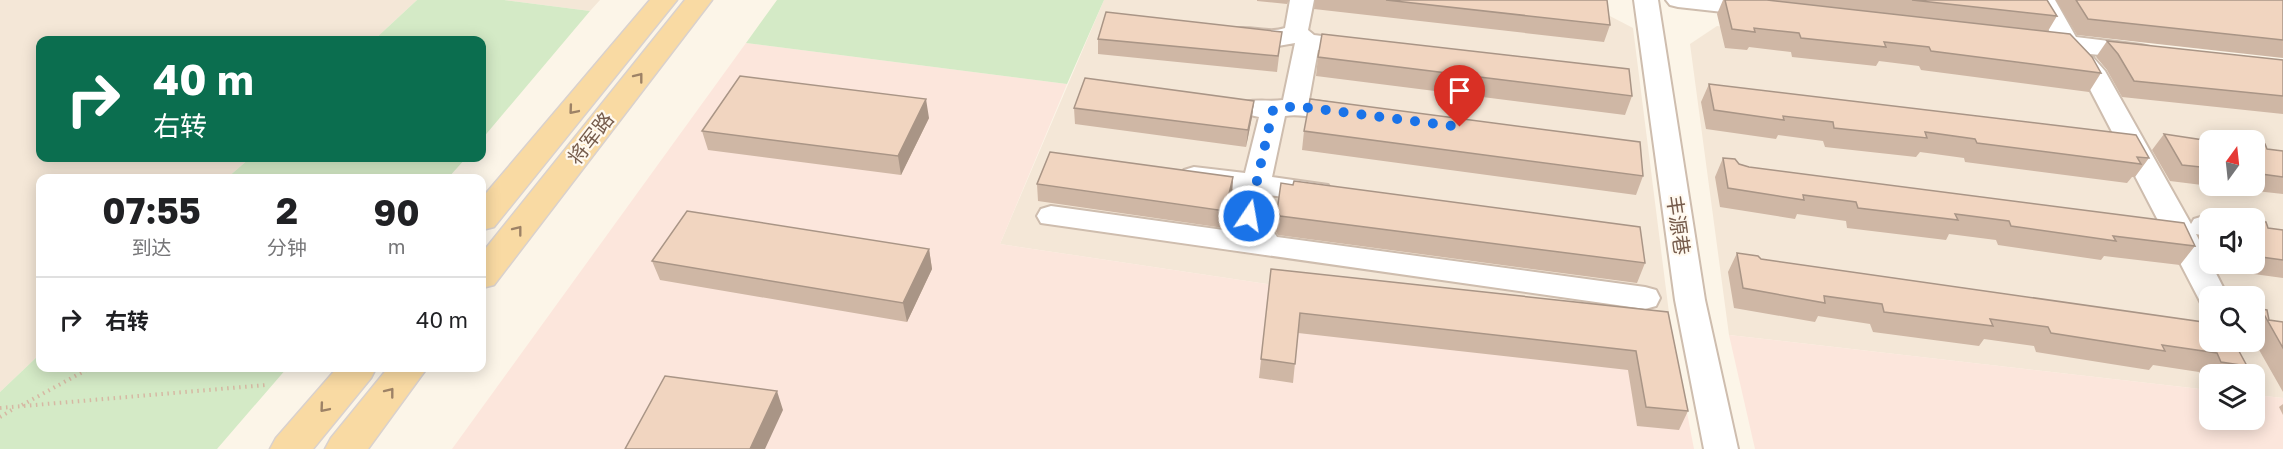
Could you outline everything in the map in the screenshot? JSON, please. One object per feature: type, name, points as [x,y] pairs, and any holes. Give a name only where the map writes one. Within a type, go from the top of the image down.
[{"type":"main road","name":"将军路","points":[[486,214],[664,0]]},
{"type":"main road","name":"将军路","points":[[486,271],[699,0]]},
{"type":"main road","points":[[290,449],[355,372]]},
{"type":"main road","points":[[345,449],[406,372]]},
{"type":"street","points":[[1268,246],[1249,216],[1256,184],[1284,108],[1301,36],[1302,0]]},
{"type":"street","name":"丰源巷","points":[[1646,0],[1690,300],[1721,449]]},
{"type":"street","points":[[1678,0],[1784,12]]},
{"type":"street","points":[[2043,0],[2068,44],[2093,71],[2131,140],[2198,228],[2211,286]]},
{"type":"street","points":[[1221,32],[1278,39],[1301,36],[1376,50]]},
{"type":"street","points":[[2021,39],[2164,55]]},
{"type":"street","points":[[1228,104],[1366,115]]},
{"type":"street","points":[[2096,135],[2131,140]]},
{"type":"street","points":[[1167,172],[1338,195]]},
{"type":"street","points":[[1052,216],[1645,298]]},
{"type":"street","points":[[2145,227],[2198,228]]},
{"type":"path","points":[[0,417],[82,372]]},
{"type":"path","points":[[0,408],[266,385]]},
{"type":"shaded area","points":[[0,0],[417,0],[378,36],[36,36],[36,162],[245,162],[232,174],[36,174],[36,358],[0,392]]},
{"type":"shaded area","points":[[504,0],[600,0],[590,11]]},
{"type":"shaded area","points":[[1104,0],[1467,0],[1606,14],[1633,28],[1671,329],[1273,285],[1000,244]]},
{"type":"shaded area","points":[[1717,26],[2283,90],[2283,398],[2265,396],[2265,364],[2199,364],[2199,389],[1729,335],[1690,44]]},
{"type":"shaded area","points":[[746,43],[1067,84],[1000,244],[1273,285],[1671,329],[1694,449],[452,449]]},
{"type":"shaded area","points":[[1729,335],[2199,389],[2199,430],[2265,430],[2265,396],[2283,398],[2283,449],[1755,449]]},
{"type":"green space","points":[[417,0],[504,0],[590,11],[486,134],[486,36],[378,36]]},
{"type":"green space","points":[[777,0],[1104,0],[1067,84],[746,43]]},
{"type":"green space","points":[[245,162],[462,162],[452,174],[232,174]]},
{"type":"green space","points":[[36,358],[36,372],[284,372],[217,449],[0,449],[0,392]]},
{"type":"building","points":[[1386,0],[1607,0],[1610,25]]},
{"type":"building","points":[[1725,0],[1767,0],[2070,34],[2092,57],[2101,73],[1931,51],[1929,47],[1884,42],[1886,47],[1801,38],[1799,33],[1754,28],[1755,32],[1732,29]]},
{"type":"building","points":[[1912,0],[2047,0],[2057,16]]},
{"type":"building","points":[[2076,0],[2283,0],[2283,40],[2088,19]]},
{"type":"building","points":[[1106,12],[1282,32],[1278,56],[1098,39]]},
{"type":"building","points":[[1322,34],[1629,69],[1632,96],[1318,57]]},
{"type":"building","points":[[2107,41],[2283,60],[2283,96],[2134,81],[2118,54]]},
{"type":"building","points":[[740,76],[926,99],[898,156],[702,131]]},
{"type":"building","points":[[1085,78],[1254,101],[1248,130],[1074,108]]},
{"type":"building","points":[[1709,84],[2136,135],[2149,158],[2137,157],[2141,164],[1977,143],[1975,139],[1925,132],[1927,138],[1834,128],[1833,122],[1783,116],[1784,120],[1714,110]]},
{"type":"building","points":[[1310,99],[1640,142],[1643,176],[1304,131]]},
{"type":"building","points":[[2164,134],[2199,139],[2199,167],[2182,165]]},
{"type":"building","points":[[2265,144],[2267,149],[2283,151],[2283,177],[2265,175]]},
{"type":"building","points":[[1050,152],[1233,177],[1225,211],[1037,184]]},
{"type":"building","points":[[1723,158],[1735,159],[1739,164],[1749,167],[2184,223],[2195,246],[2113,236],[2116,241],[2011,226],[2009,221],[1955,214],[1958,220],[1858,208],[1856,202],[1803,195],[1804,200],[1728,188]]},
{"type":"building","points":[[1294,181],[1640,227],[1645,263],[1280,216],[1277,211],[1281,183],[1293,185]]},
{"type":"building","points":[[687,211],[929,249],[903,303],[652,261]]},
{"type":"building","points":[[2265,222],[2268,228],[2283,230],[2283,260],[2265,258]]},
{"type":"building","points":[[1737,253],[1758,256],[1761,259],[2199,321],[2199,350],[2162,345],[2165,351],[2051,333],[2048,327],[1990,319],[1993,326],[1884,312],[1882,304],[1824,296],[1825,303],[1743,288]]},
{"type":"building","points":[[1271,269],[1668,312],[1688,411],[1646,407],[1636,351],[1300,313],[1295,364],[1261,359]]},
{"type":"building","points":[[2265,310],[2269,320],[2283,322],[2283,348],[2265,316]]},
{"type":"building","points":[[2210,352],[2239,352],[2246,364],[2221,362],[2217,353]]},
{"type":"building","points":[[665,376],[777,391],[750,449],[625,449]]},
{"type":"route","points":[[1249,216],[1273,110],[1295,106],[1460,127]]}]
